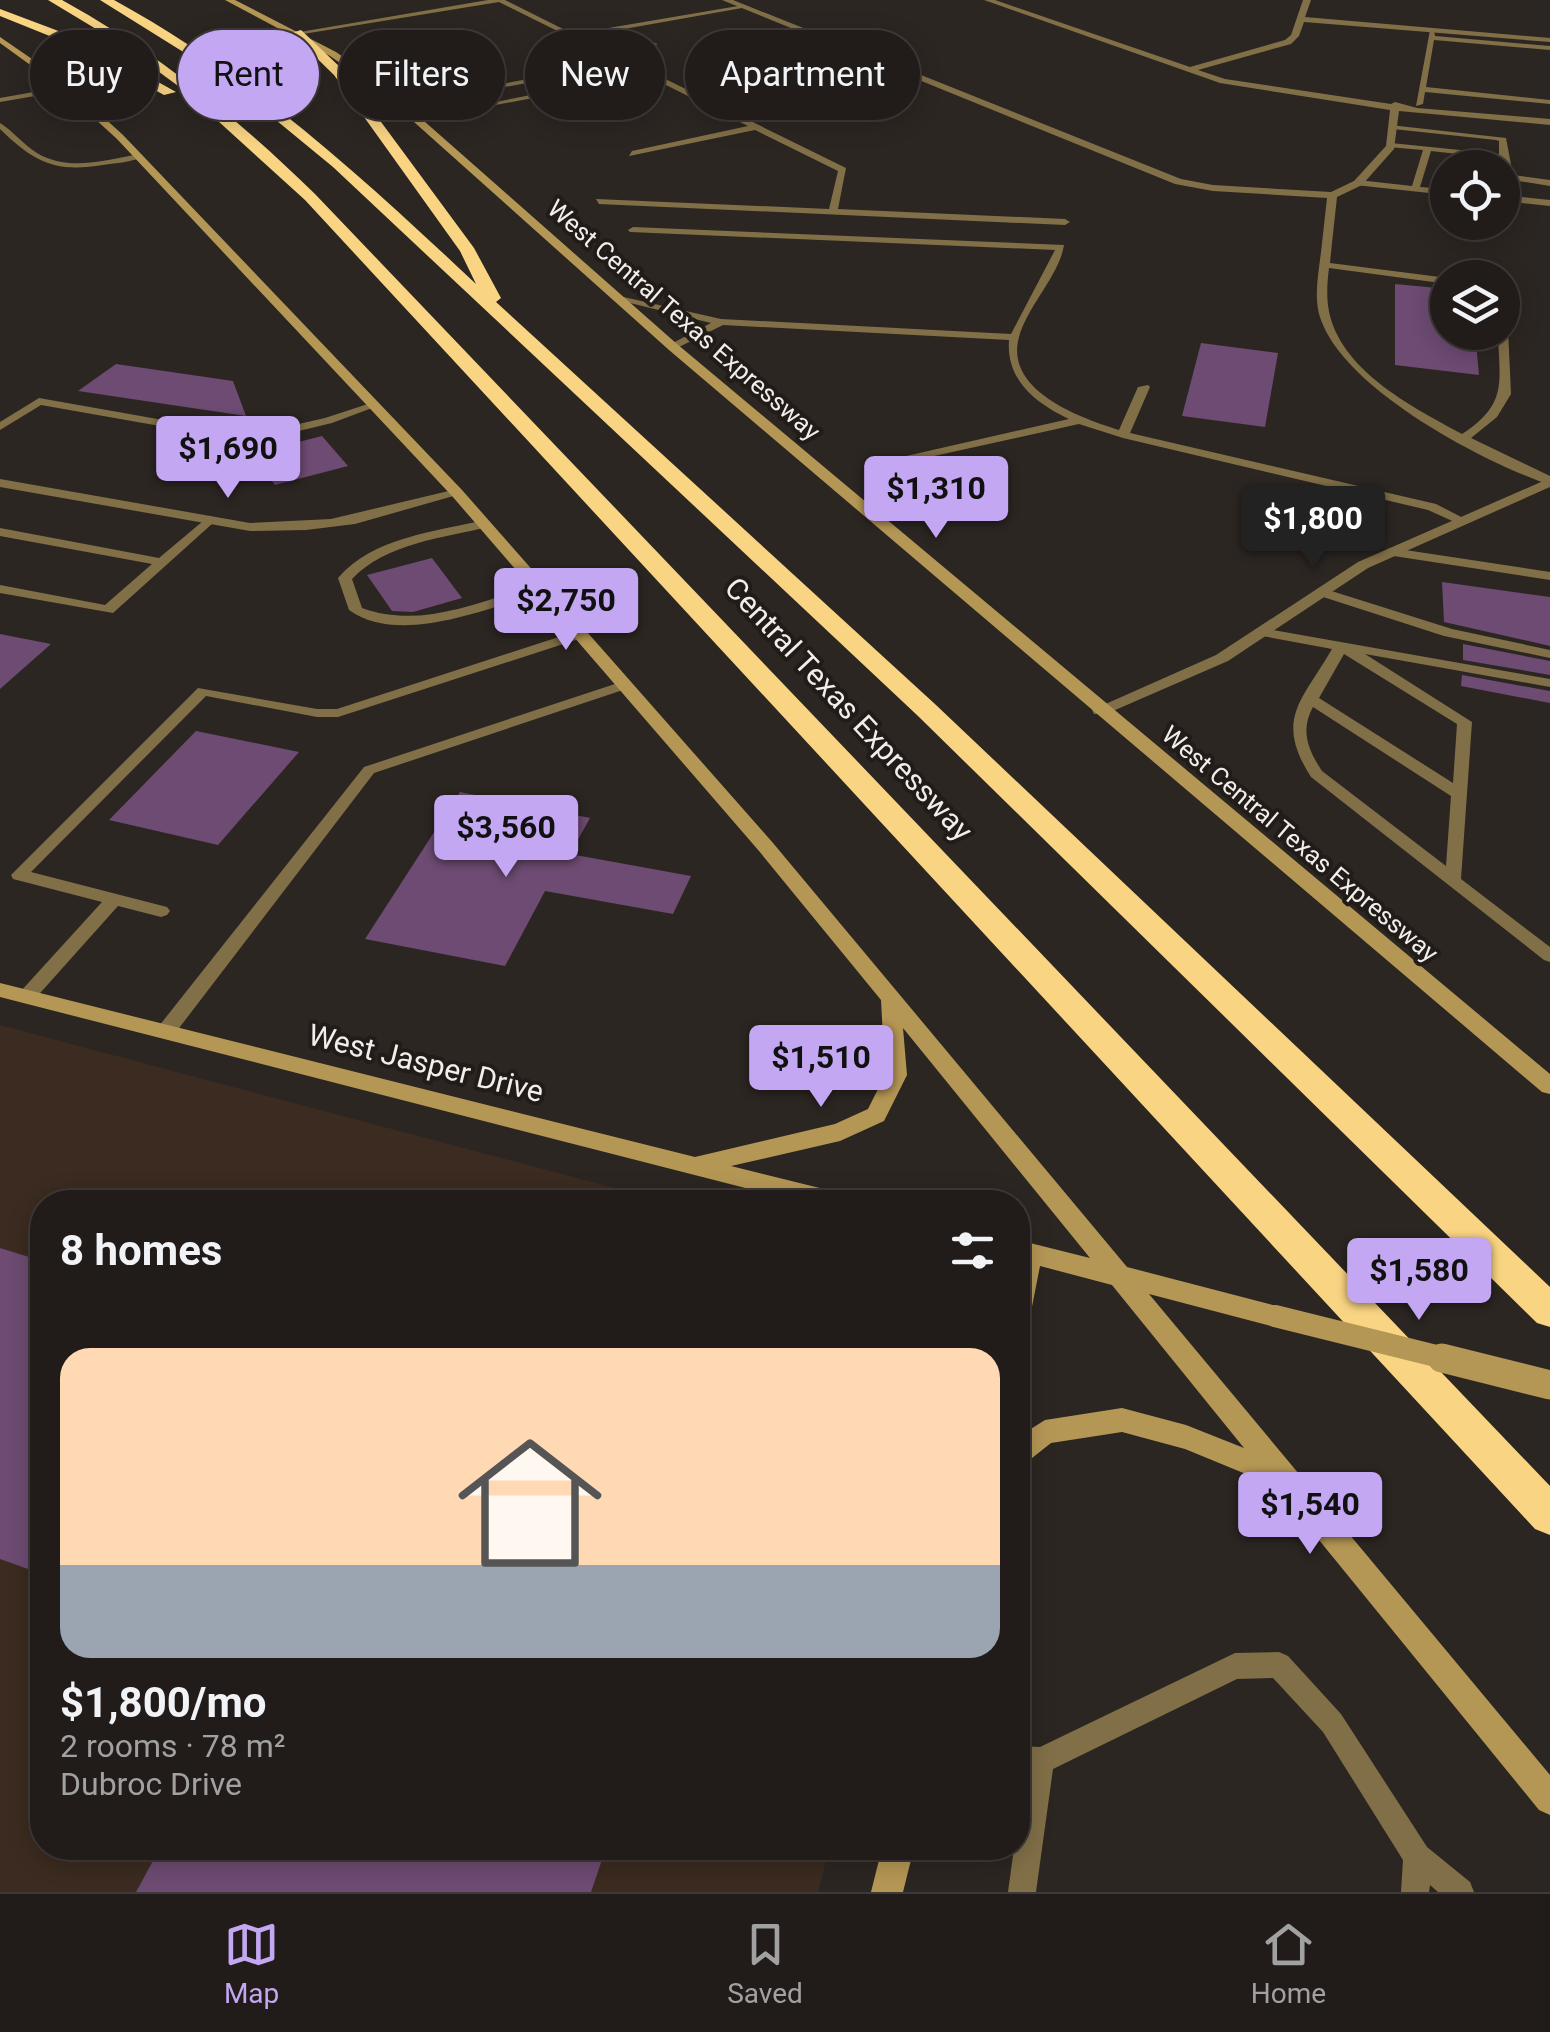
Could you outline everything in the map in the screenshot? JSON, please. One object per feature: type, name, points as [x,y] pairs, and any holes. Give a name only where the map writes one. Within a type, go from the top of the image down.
[{"type":"highway","name":"Central Texas Expressway","points":[[54,0],[178,76],[239,126],[637,542],[1548,1518]]},
{"type":"highway","name":"Central Texas Expressway","points":[[106,0],[210,60],[269,101],[314,139],[502,318],[705,501],[1550,1311]]},
{"type":"highway","points":[[0,12],[81,44],[200,112],[239,126]]},
{"type":"highway","points":[[319,54],[338,72],[468,251],[502,318]]},
{"type":"main road","name":"West Central Texas Expressway","points":[[229,0],[291,30]]},
{"type":"main road","points":[[0,40],[30,61]]},
{"type":"main road","points":[[100,120],[457,493],[766,847],[1550,1799]]},
{"type":"main road","name":"West Central Texas Expressway","points":[[419,120],[619,300],[1550,1086]]},
{"type":"main road","name":"West Jasper Drive","points":[[0,990],[697,1165],[771,1190]]},
{"type":"main road","points":[[697,1165],[840,1132],[876,1115],[896,1075],[890,1002]]},
{"type":"main road","points":[[1030,1253],[1550,1384]]},
{"type":"main road","points":[[1030,1444],[1045,1432],[1122,1420],[1186,1437],[1279,1474]]},
{"type":"main road","points":[[887,1892],[895,1860]]},
{"type":"street","points":[[726,0],[1178,182],[1259,192],[1332,195],[1358,182],[1391,145],[1395,105]]},
{"type":"street","points":[[992,1],[1011,0]]},
{"type":"street","points":[[1190,70],[1288,42],[1307,0]]},
{"type":"street","points":[[992,1],[1190,70],[1275,92],[1419,104],[1542,120]]},
{"type":"street","points":[[1301,19],[1431,34],[1550,40]]},
{"type":"street","points":[[1395,105],[1417,111],[1542,120],[1550,114]]},
{"type":"street","points":[[1327,243],[1332,195]]},
{"type":"street","points":[[1100,710],[1222,658],[1363,564],[1550,482]]},
{"type":"street","points":[[0,484],[250,527],[315,528],[351,523],[457,493]]},
{"type":"lane","points":[[315,30],[500,0],[560,30]]},
{"type":"lane","points":[[605,30],[742,6]]},
{"type":"lane","points":[[616,28],[620,30]]},
{"type":"lane","points":[[1419,104],[1431,34],[1550,48]]},
{"type":"lane","points":[[665,82],[843,170],[833,212]]},
{"type":"lane","points":[[1420,89],[1548,103]]},
{"type":"lane","points":[[0,100],[30,95]]},
{"type":"lane","points":[[0,125],[18,146],[43,163],[60,166],[139,157]]},
{"type":"lane","points":[[632,154],[756,127]]},
{"type":"lane","points":[[1392,127],[1497,138],[1503,140],[1503,150]]},
{"type":"lane","points":[[1391,145],[1447,150]]},
{"type":"lane","points":[[0,149],[18,146]]},
{"type":"lane","points":[[1415,188],[1428,148]]},
{"type":"lane","points":[[1520,179],[1550,183]]},
{"type":"lane","points":[[1358,182],[1430,190]]},
{"type":"lane","points":[[1520,200],[1550,203]]},
{"type":"lane","points":[[599,201],[1066,222]]},
{"type":"lane","points":[[934,242],[936,216]]},
{"type":"lane","points":[[633,230],[1062,247],[1014,337],[1010,352],[1015,370],[1030,388],[1080,420],[1123,435],[1432,507],[1463,521]]},
{"type":"lane","points":[[1327,243],[1322,303],[1325,319],[1348,360],[1392,395],[1462,439],[1550,482]]},
{"type":"lane","points":[[1325,265],[1430,279]]},
{"type":"lane","points":[[619,300],[721,322],[1014,337]]},
{"type":"lane","points":[[673,346],[721,322]]},
{"type":"lane","points":[[1462,439],[1485,425],[1500,408],[1505,394],[1504,350]]},
{"type":"lane","points":[[1123,435],[1144,386]]},
{"type":"lane","points":[[0,427],[39,401],[180,426],[220,446],[374,405]]},
{"type":"lane","points":[[884,465],[1080,420]]},
{"type":"lane","points":[[0,589],[108,610],[209,520]]},
{"type":"lane","points":[[484,524],[380,552],[355,563],[345,578],[356,610],[376,620],[438,616],[540,588]]},
{"type":"lane","points":[[0,532],[162,562]]},
{"type":"lane","points":[[1392,552],[1550,576]]},
{"type":"lane","points":[[1322,592],[1449,633],[1550,654]]},
{"type":"lane","points":[[1262,632],[1550,684]]},
{"type":"lane","points":[[160,911],[18,875],[203,690],[317,713],[338,713],[580,634]]},
{"type":"lane","points":[[1341,646],[1298,722],[1303,753],[1316,774],[1550,956]]},
{"type":"lane","points":[[1341,646],[1464,722],[1453,880]]},
{"type":"lane","points":[[166,1031],[369,770],[624,685]]},
{"type":"lane","points":[[1311,699],[1459,794]]},
{"type":"lane","points":[[28,996],[114,899]]},
{"type":"lane","points":[[1030,1760],[1235,1666],[1279,1665],[1332,1723],[1416,1856],[1460,1892]]},
{"type":"lane","points":[[1415,1892],[1416,1856]]},
{"type":"lane","points":[[1022,1892],[1024,1860]]},
{"type":"shaded area","points":[[0,1025],[622,1190],[30,1190],[30,1860],[826,1860],[818,1892],[0,1892]]},
{"type":"building","points":[[1395,284],[1430,287],[1430,350],[1477,350],[1479,375],[1395,365]]},
{"type":"building","points":[[1201,343],[1278,353],[1265,427],[1182,416]]},
{"type":"building","points":[[116,364],[233,381],[246,416],[78,391]]},
{"type":"building","points":[[322,436],[348,466],[275,485],[251,454]]},
{"type":"building","points":[[432,558],[462,598],[413,612],[392,611],[367,575]]},
{"type":"building","points":[[1442,582],[1550,597],[1550,646],[1444,622]]},
{"type":"building","points":[[0,634],[51,644],[0,689]]},
{"type":"building","points":[[1463,644],[1550,661],[1550,675],[1463,660]]},
{"type":"building","points":[[1462,675],[1550,691],[1550,703],[1461,686]]},
{"type":"building","points":[[196,731],[299,752],[218,845],[109,820]]},
{"type":"building","points":[[460,792],[590,818],[570,854],[691,876],[673,914],[545,891],[505,966],[365,939]]},
{"type":"building","points":[[0,1248],[30,1257],[30,1570],[0,1559]]},
{"type":"building","points":[[153,1860],[602,1860],[591,1892],[136,1892]]}]
